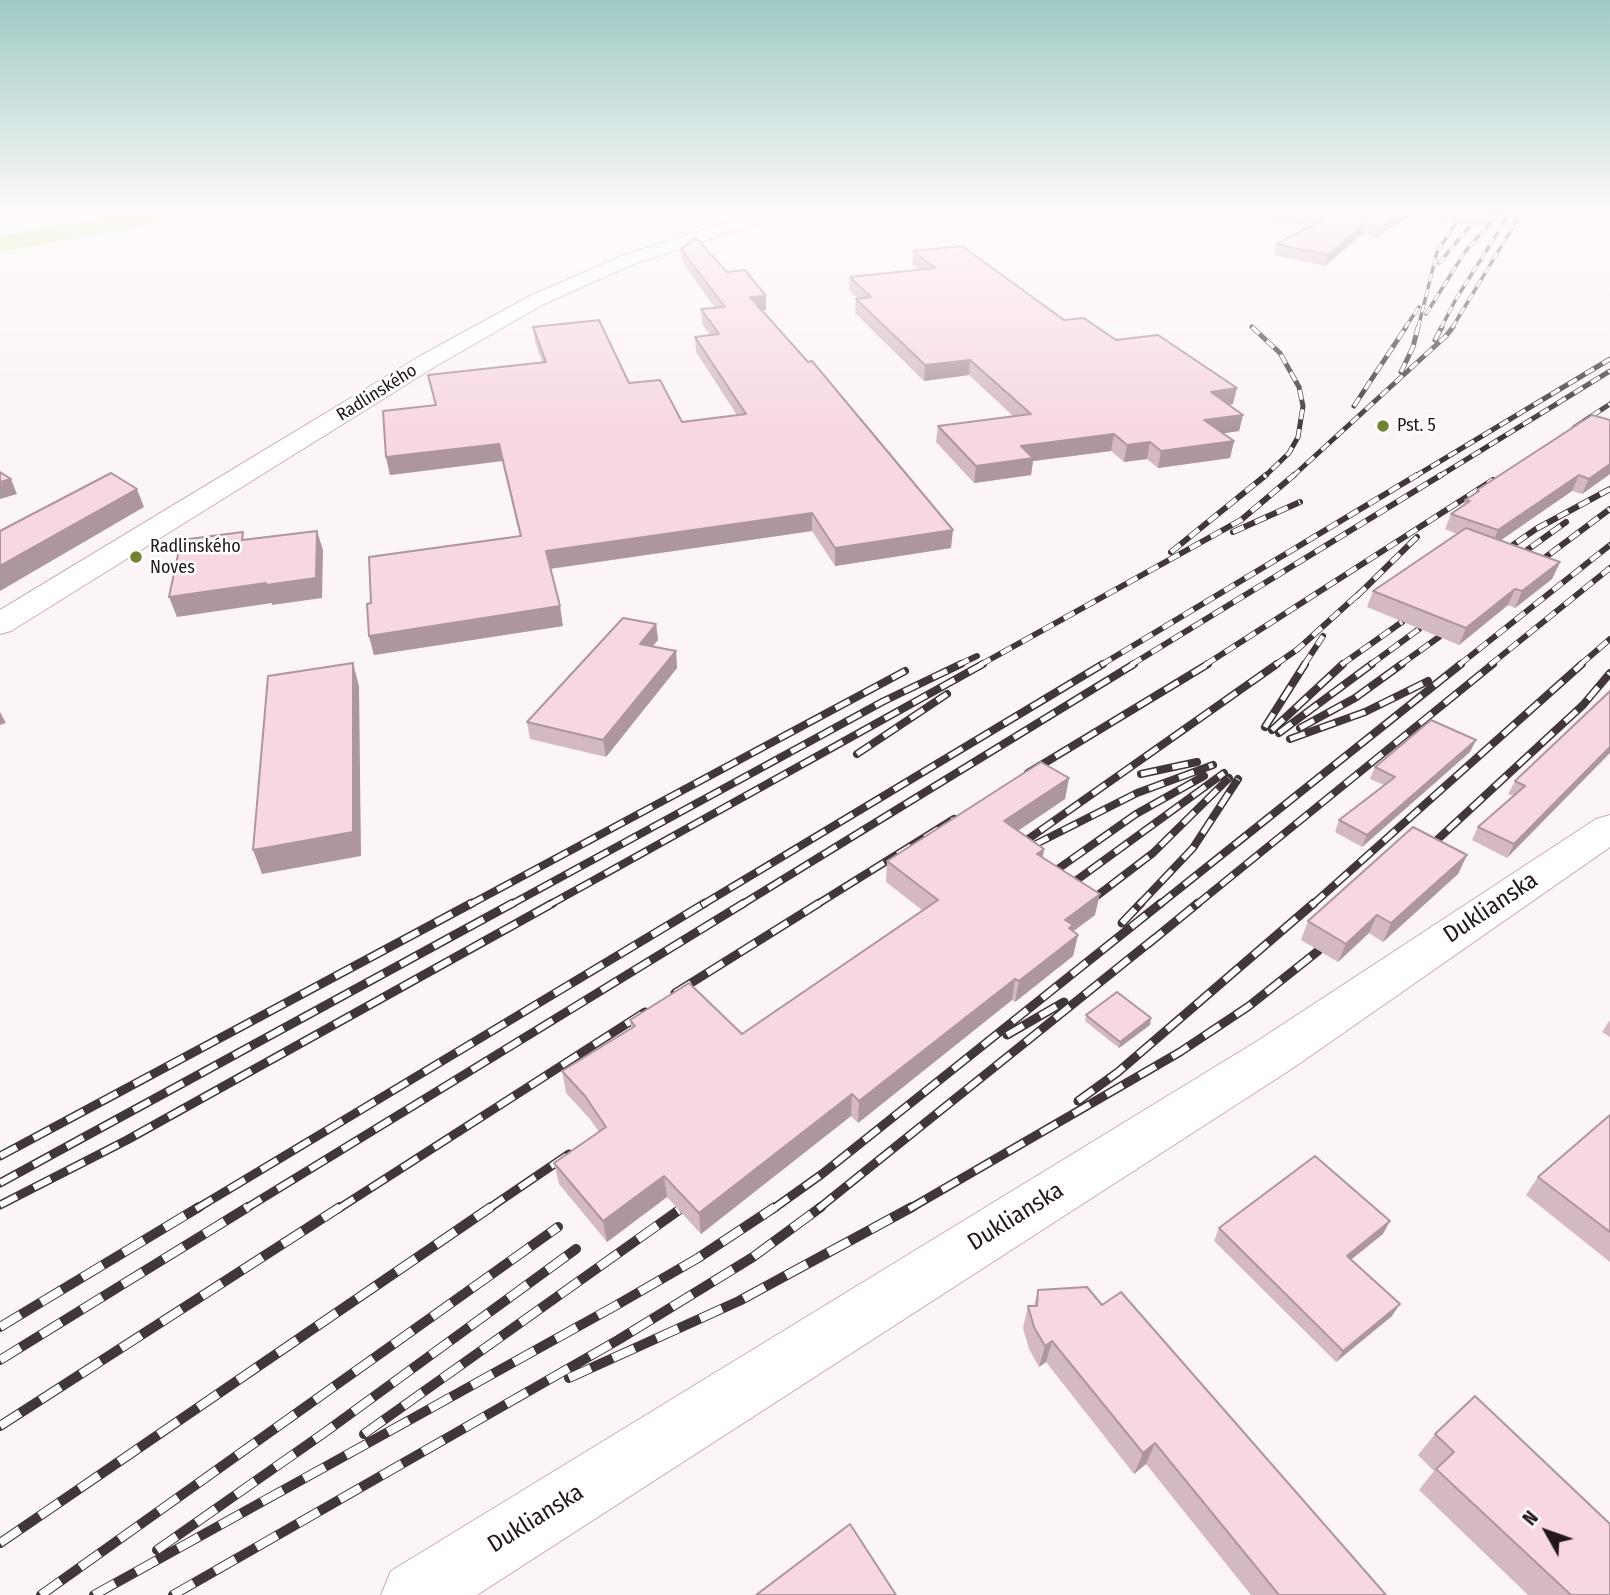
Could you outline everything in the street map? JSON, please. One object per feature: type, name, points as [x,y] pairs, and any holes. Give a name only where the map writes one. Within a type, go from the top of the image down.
[{"type":"main road","name":"Radlinského","points":[[0,624],[428,361],[537,300],[570,285]]},
{"type":"main road","name":"Duklianska","points":[[415,1595],[1276,1054],[1610,828]]},
{"type":"building","points":[[709,285],[757,285],[766,296],[750,297],[808,362],[812,361],[953,530],[835,548],[812,513],[546,551],[560,606],[369,636],[369,557],[521,536],[499,444],[386,457],[383,411],[436,405],[428,375],[546,362],[533,327],[599,320],[629,383],[660,380],[682,422],[746,414],[695,337],[719,334],[701,309],[725,307]]},
{"type":"building","points":[[859,285],[1016,285],[1064,320],[1084,318],[1116,340],[1158,335],[1237,388],[1211,392],[1243,415],[1204,420],[1234,441],[1161,451],[1150,442],[1127,445],[1114,434],[1021,446],[1033,458],[976,466],[938,426],[1031,414],[970,360],[925,365],[856,299],[871,297]]},
{"type":"building","points":[[1592,415],[1610,420],[1610,464],[1589,479],[1579,475],[1498,530],[1451,514],[1470,501],[1465,500],[1479,491],[1477,490]]},
{"type":"building","points":[[0,472],[11,479],[0,482]]},
{"type":"building","points":[[111,473],[137,489],[0,566],[0,531]]},
{"type":"building","points":[[1466,528],[1560,562],[1522,591],[1515,589],[1466,628],[1373,591]]},
{"type":"building","points":[[317,531],[316,578],[169,597],[181,540],[243,532],[242,540]]},
{"type":"building","points":[[623,618],[656,624],[640,644],[676,651],[603,740],[527,722]]},
{"type":"building","points":[[353,663],[353,832],[253,850],[268,676]]},
{"type":"building","points":[[1610,691],[1610,747],[1514,844],[1478,827],[1525,786],[1515,781]]},
{"type":"building","points":[[1431,720],[1476,740],[1367,835],[1339,820],[1395,777],[1375,767]]},
{"type":"building","points":[[1041,762],[1069,778],[1004,821],[1044,849],[1037,854],[1100,894],[1065,920],[1073,925],[1069,928],[1078,935],[1019,981],[1015,979],[859,1101],[852,1094],[699,1213],[664,1176],[603,1221],[554,1163],[606,1127],[585,1096],[562,1071],[635,1026],[630,1020],[689,983],[742,1034],[938,900],[887,861]]},
{"type":"building","points":[[1413,827],[1467,855],[1391,923],[1377,915],[1346,944],[1308,921]]},
{"type":"building","points":[[1117,992],[1151,1018],[1120,1042],[1086,1015]]},
{"type":"building","points":[[1610,1115],[1610,1232],[1538,1177]]},
{"type":"building","points":[[1315,1156],[1390,1221],[1347,1256],[1400,1304],[1343,1351],[1219,1228]]},
{"type":"building","points":[[1087,1287],[1102,1305],[1121,1292],[1386,1595],[1279,1595],[1155,1443],[1143,1453],[1052,1341],[1045,1346],[1034,1327],[1028,1306],[1037,1306],[1038,1290]]},
{"type":"building","points":[[1475,1396],[1610,1524],[1610,1595],[1571,1595],[1436,1469],[1454,1452],[1435,1434]]},
{"type":"building","points":[[850,1524],[896,1595],[756,1595]]},
{"type":"railway","points":[[1418,328],[1429,285]]},
{"type":"railway","points":[[1426,314],[1444,285]]},
{"type":"railway","points":[[1441,328],[1465,285]]},
{"type":"railway","points":[[1452,328],[1478,285]]},
{"type":"railway","points":[[1405,328],[1419,307]]},
{"type":"railway","points":[[1252,327],[1280,353],[1299,387],[1303,406],[1298,437],[1289,453],[1264,477]]},
{"type":"railway","points":[[1354,406],[1406,327]]},
{"type":"railway","points":[[1401,372],[1413,347],[1418,327]]},
{"type":"railway","points":[[1435,340],[1442,327]]},
{"type":"railway","points":[[1292,477],[1453,327]]},
{"type":"railway","points":[[1414,477],[1610,359]]},
{"type":"railway","points":[[1438,477],[1610,371]]},
{"type":"railway","points":[[1575,427],[1610,404]]},
{"type":"railway","points":[[1171,552],[1266,475]]},
{"type":"railway","points":[[980,665],[1241,520],[1294,475]]},
{"type":"railway","points":[[1101,665],[1417,475]]},
{"type":"railway","points":[[1131,665],[1441,475]]},
{"type":"railway","points":[[1205,665],[1493,480]]},
{"type":"railway","points":[[1497,556],[1536,529],[1610,489]]},
{"type":"railway","points":[[1233,532],[1300,502]]},
{"type":"railway","points":[[1531,568],[1610,509]]},
{"type":"railway","points":[[1512,561],[1566,522]]},
{"type":"railway","points":[[1357,596],[1417,537]]},
{"type":"railway","points":[[1459,665],[1610,545]]},
{"type":"railway","points":[[1490,665],[1610,568]]},
{"type":"railway","points":[[1275,665],[1298,649],[1363,590]]},
{"type":"railway","points":[[1341,665],[1402,622]]},
{"type":"railway","points":[[1370,665],[1419,629]]},
{"type":"railway","points":[[1304,665],[1323,636]]},
{"type":"railway","points":[[1400,665],[1439,637]]},
{"type":"railway","points":[[1580,665],[1610,639]]},
{"type":"railway","points":[[958,665],[977,656]]},
{"type":"railway","points":[[510,905],[884,701],[961,664]]},
{"type":"railway","points":[[549,905],[983,664]]},
{"type":"railway","points":[[702,905],[1103,664]]},
{"type":"railway","points":[[741,905],[1134,664]]},
{"type":"railway","points":[[1028,773],[1208,664]]},
{"type":"railway","points":[[1014,849],[1277,664]]},
{"type":"railway","points":[[1265,727],[1305,664]]},
{"type":"railway","points":[[1272,730],[1343,664]]},
{"type":"railway","points":[[1279,733],[1372,664]]},
{"type":"railway","points":[[1300,728],[1355,698],[1402,664]]},
{"type":"railway","points":[[1159,905],[1461,664]]},
{"type":"railway","points":[[1196,905],[1493,664]]},
{"type":"railway","points":[[1312,905],[1582,664]]},
{"type":"railway","points":[[469,905],[905,671]]},
{"type":"railway","points":[[1424,852],[1583,705],[1610,673]]},
{"type":"railway","points":[[1290,739],[1365,712],[1428,681]]},
{"type":"railway","points":[[857,754],[947,694]]},
{"type":"railway","points":[[1141,774],[1197,762]]},
{"type":"railway","points":[[1034,845],[1137,793],[1213,765]]},
{"type":"railway","points":[[1063,890],[1224,773]]},
{"type":"railway","points":[[1045,878],[1136,814],[1204,776]]},
{"type":"railway","points":[[1087,903],[1085,905],[1153,853],[1229,778]]},
{"type":"railway","points":[[1139,905],[1193,848],[1238,779]]},
{"type":"railway","points":[[816,905],[954,819]]},
{"type":"railway","points":[[0,1156],[472,903]]},
{"type":"railway","points":[[0,1183],[513,903]]},
{"type":"railway","points":[[0,1205],[127,1140],[553,903]]},
{"type":"railway","points":[[196,1209],[705,903]]},
{"type":"railway","points":[[245,1209],[744,903]]},
{"type":"railway","points":[[675,993],[819,903]]},
{"type":"railway","points":[[1122,923],[1141,903]]},
{"type":"railway","points":[[773,1209],[822,1174],[1161,903]]},
{"type":"railway","points":[[1148,944],[1198,903]]},
{"type":"railway","points":[[1078,1101],[1118,1072],[1314,903]]},
{"type":"railway","points":[[818,1209],[1155,938]]},
{"type":"railway","points":[[909,1209],[1180,1052],[1249,1006],[1318,951]]},
{"type":"railway","points":[[1007,1035],[1064,1002]]},
{"type":"railway","points":[[338,1209],[645,1012]]},
{"type":"railway","points":[[488,1209],[569,1154]]},
{"type":"railway","points":[[0,1327],[199,1207]]},
{"type":"railway","points":[[0,1360],[248,1207]]},
{"type":"railway","points":[[0,1426],[340,1207]]},
{"type":"railway","points":[[0,1543],[491,1207]]},
{"type":"railway","points":[[94,1595],[615,1306],[698,1258],[775,1207]]},
{"type":"railway","points":[[173,1595],[618,1340],[753,1257],[821,1207]]},
{"type":"railway","points":[[569,1378],[739,1301],[912,1207]]},
{"type":"railway","points":[[364,1434],[679,1210]]},
{"type":"railway","points":[[41,1595],[558,1227]]},
{"type":"railway","points":[[157,1550],[324,1433],[576,1249]]},
{"type":"place","name":"Pst. 5","points":[[1383,426]]},
{"type":"place","name":"Radlinského Noves","points":[[136,557]]}]
